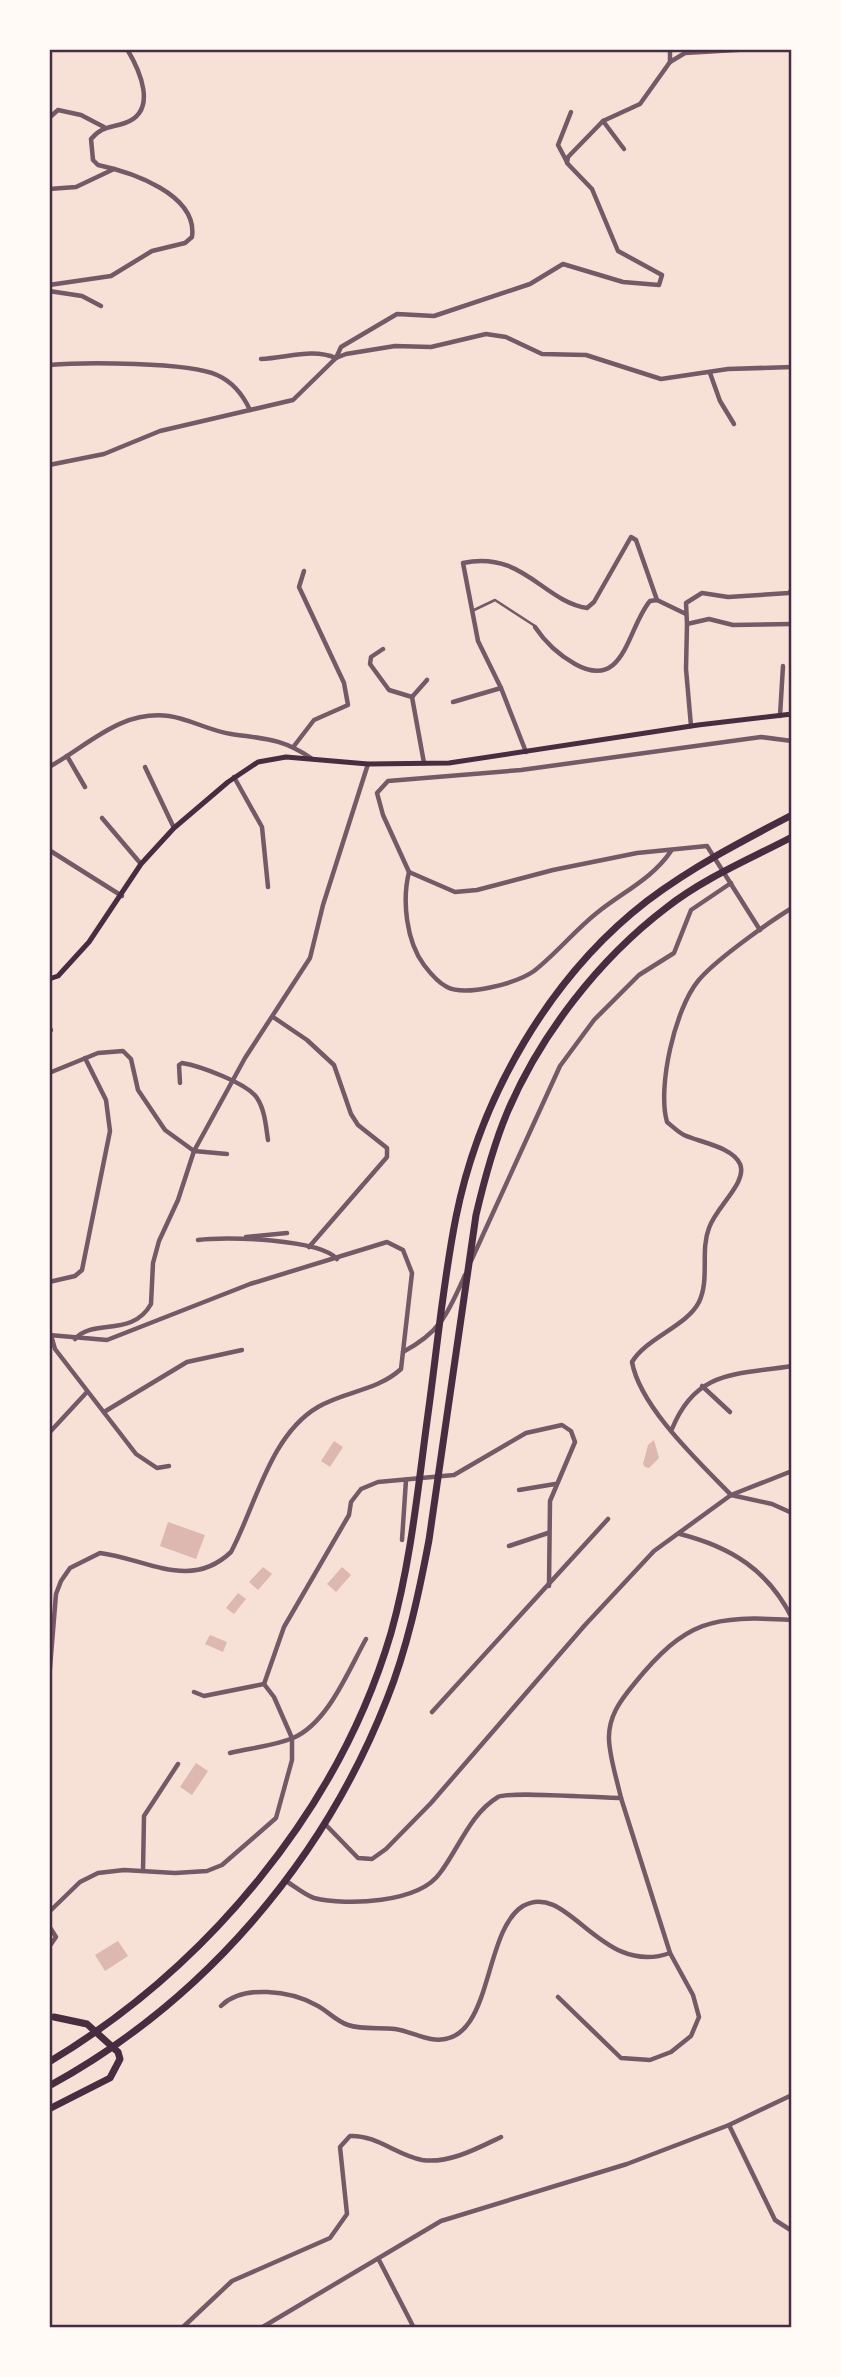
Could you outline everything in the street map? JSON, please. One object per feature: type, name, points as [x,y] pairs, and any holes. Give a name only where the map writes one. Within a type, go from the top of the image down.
[{"type":"highway","points":[[49,2062],[77,2045],[143,1994],[201,1942],[253,1885],[295,1830],[337,1764],[367,1700],[391,1633],[404,1576],[456,1215],[475,1150],[512,1066],[568,981],[615,929],[682,876],[792,815]]},
{"type":"highway","points":[[49,2086],[95,2061],[159,2014],[228,1948],[286,1881],[326,1825],[387,1699],[421,1581],[476,1215],[489,1162],[507,1112],[533,1062],[565,1013],[622,948],[666,907],[708,881],[792,837]]},
{"type":"highway","points":[[49,2109],[110,2078],[120,2059],[118,2052],[87,2024],[79,2020],[51,2018]]},
{"type":"main road","points":[[49,979],[58,975],[89,942],[141,864],[174,828],[234,777],[258,762],[286,757],[368,764],[449,764],[691,726],[792,714]]},
{"type":"street","points":[[49,285],[111,276],[152,251],[190,241],[193,228],[186,211],[152,182],[97,164],[93,160],[91,139],[104,127],[128,122],[143,103],[145,94],[139,71],[127,49]]},
{"type":"street","points":[[670,49],[670,62]]},
{"type":"street","points":[[567,163],[577,144],[603,121],[640,104],[670,62],[692,50],[753,49]]},
{"type":"street","points":[[49,118],[58,110],[81,115],[104,127]]},
{"type":"street","points":[[49,465],[104,454],[160,431],[293,400],[336,358],[341,347],[397,314],[434,316],[530,284],[563,264],[614,280],[659,285],[662,275],[618,251],[592,189],[567,163],[558,145],[571,112]]},
{"type":"street","points":[[603,121],[624,149]]},
{"type":"street","points":[[49,190],[76,187],[115,168]]},
{"type":"street","points":[[49,291],[82,296],[101,306]]},
{"type":"street","points":[[261,359],[295,357],[315,351],[336,358],[368,349],[425,348],[493,334],[542,354],[586,355],[653,377],[673,379],[728,369],[792,367]]},
{"type":"street","points":[[49,365],[86,362],[204,370],[233,384],[250,410]]},
{"type":"street","points":[[710,373],[720,401],[734,424]]},
{"type":"street","points":[[526,752],[501,688],[478,641],[463,563],[490,561],[521,571],[574,604],[587,608],[594,602],[631,537],[636,540],[657,600]]},
{"type":"street","points":[[294,746],[314,720],[344,709],[349,697],[299,587],[304,571]]},
{"type":"street","points":[[691,726],[686,669],[686,603],[702,593],[755,597],[789,593],[792,589]]},
{"type":"street","points":[[472,611],[495,600],[535,626],[542,638],[565,659],[592,672],[601,672],[623,654],[650,601],[657,600],[686,614]]},
{"type":"street","points":[[687,624],[709,619],[733,625],[792,624]]},
{"type":"street","points":[[383,649],[371,657],[370,664],[389,690],[412,696]]},
{"type":"street","points":[[780,716],[783,666]]},
{"type":"street","points":[[412,696],[427,680]]},
{"type":"street","points":[[453,702],[501,688]]},
{"type":"street","points":[[412,696],[424,763]]},
{"type":"street","points":[[49,767],[120,722],[144,714],[172,716],[229,734],[271,737],[294,746],[312,758]]},
{"type":"street","points":[[672,850],[660,867],[597,913],[532,973],[498,985],[463,992],[447,987],[433,976],[415,953],[408,920],[406,884],[409,872],[377,800],[379,788],[388,781],[521,770],[761,737],[792,741]]},
{"type":"street","points":[[67,756],[85,787]]},
{"type":"street","points":[[75,1339],[85,1332],[124,1326],[148,1310],[152,1297],[153,1263],[159,1241],[178,1200],[194,1152],[232,1082],[310,958],[323,905],[368,764]]},
{"type":"street","points":[[145,767],[174,828]]},
{"type":"street","points":[[234,777],[262,827],[268,887]]},
{"type":"street","points":[[102,818],[141,864]]},
{"type":"street","points":[[409,872],[454,892],[477,890],[553,870],[637,853],[707,846],[760,930]]},
{"type":"street","points":[[49,850],[122,896]]},
{"type":"street","points":[[403,1352],[428,1339],[449,1310],[559,1066],[594,1020],[639,975],[674,953],[691,910],[731,883]]},
{"type":"street","points":[[792,908],[760,930],[698,982],[675,1028],[664,1094],[667,1122],[681,1134],[733,1156],[740,1163],[742,1177],[737,1189],[726,1196],[709,1226],[699,1303],[639,1350],[632,1362],[634,1373],[655,1410],[731,1495],[772,1504],[792,1513]]},
{"type":"street","points":[[273,1017],[307,1040],[334,1065],[351,1114],[358,1125],[387,1148],[387,1157],[309,1247]]},
{"type":"street","points":[[49,1073],[85,1058],[114,1050],[128,1054],[138,1090],[165,1130],[194,1152],[227,1154]]},
{"type":"street","points":[[49,1282],[75,1276],[82,1270],[96,1189],[109,1140],[106,1100],[85,1058]]},
{"type":"street","points":[[180,1083],[179,1065],[182,1063],[232,1082],[256,1096],[264,1116],[268,1140]]},
{"type":"street","points":[[239,1239],[287,1234]]},
{"type":"street","points":[[198,1240],[218,1237],[309,1247],[326,1251],[337,1259]]},
{"type":"street","points":[[49,1680],[56,1594],[70,1568],[100,1553],[178,1572],[198,1571],[218,1564],[231,1552],[289,1434],[317,1407],[390,1379],[401,1369],[412,1273],[403,1250],[387,1242],[250,1284],[107,1340],[50,1335],[55,1349],[141,1459],[157,1468],[169,1466]]},
{"type":"street","points":[[104,1412],[187,1362],[242,1350]]},
{"type":"street","points":[[672,1429],[687,1399],[725,1374],[792,1366]]},
{"type":"street","points":[[702,1387],[730,1412]]},
{"type":"street","points":[[49,1433],[87,1392]]},
{"type":"street","points":[[264,1684],[284,1628],[349,1515],[355,1496],[361,1489],[378,1482],[454,1475],[526,1433],[562,1425],[571,1431],[575,1442],[550,1501],[549,1587]]},
{"type":"street","points":[[326,1825],[358,1858],[372,1859],[386,1849],[431,1803],[593,1616],[654,1551],[731,1495],[792,1471]]},
{"type":"street","points":[[402,1540],[406,1480]]},
{"type":"street","points":[[519,1490],[555,1484]]},
{"type":"street","points":[[432,1712],[549,1587],[608,1519]]},
{"type":"street","points":[[509,1546],[548,1532]]},
{"type":"street","points":[[558,1997],[621,2058],[650,2060],[671,2052],[691,2036],[699,2017],[693,1995],[670,1953],[621,1798],[609,1739],[614,1708],[648,1667],[681,1635],[708,1623],[750,1617],[792,1619],[780,1594],[760,1571],[709,1541],[679,1534]]},
{"type":"street","points":[[230,1753],[292,1738],[305,1731],[320,1715],[366,1639]]},
{"type":"street","points":[[194,1692],[204,1696],[264,1684]]},
{"type":"street","points":[[49,1912],[87,1877],[124,1870],[207,1871],[222,1865],[276,1818],[292,1760],[292,1738],[275,1697],[264,1684]]},
{"type":"street","points":[[143,1871],[144,1816],[178,1764]]},
{"type":"street","points":[[286,1881],[313,1898],[393,1899],[419,1891],[439,1875],[476,1817],[501,1795],[525,1793],[550,1797],[621,1798]]},
{"type":"street","points":[[221,2006],[240,1995],[261,1992],[286,1995],[317,2005],[350,2025],[397,2029],[434,2040],[447,2040],[465,2031],[473,2019],[485,1979],[514,1914],[524,1905],[534,1903],[564,1909],[620,1953],[641,1958],[670,1953]]},
{"type":"street","points":[[49,1926],[56,1937],[49,1947]]},
{"type":"street","points":[[261,2328],[441,2221],[627,2164],[729,2125],[792,2095]]},
{"type":"street","points":[[729,2125],[775,2220],[792,2231]]},
{"type":"street","points":[[183,2328],[232,2281],[330,2238],[347,2214],[340,2147],[349,2136],[363,2136],[423,2160],[462,2155],[501,2137]]},
{"type":"street","points":[[379,2260],[414,2328]]},
{"type":"shaded area","points":[[654,1440],[659,1458],[649,1468],[645,1467],[643,1464],[648,1445]]},
{"type":"shaded area","points":[[334,1441],[343,1447],[330,1467],[321,1461]]},
{"type":"shaded area","points":[[168,1522],[205,1535],[196,1559],[160,1546]]},
{"type":"shaded area","points":[[263,1567],[272,1574],[258,1590],[249,1582]]},
{"type":"shaded area","points":[[342,1567],[351,1575],[336,1592],[327,1584]]},
{"type":"shaded area","points":[[238,1593],[246,1599],[234,1614],[226,1608]]},
{"type":"shaded area","points":[[210,1635],[227,1642],[223,1652],[205,1644]]},
{"type":"shaded area","points":[[196,1763],[208,1771],[192,1795],[180,1787]]},
{"type":"shaded area","points":[[118,1941],[128,1956],[105,1971],[95,1955]]}]
